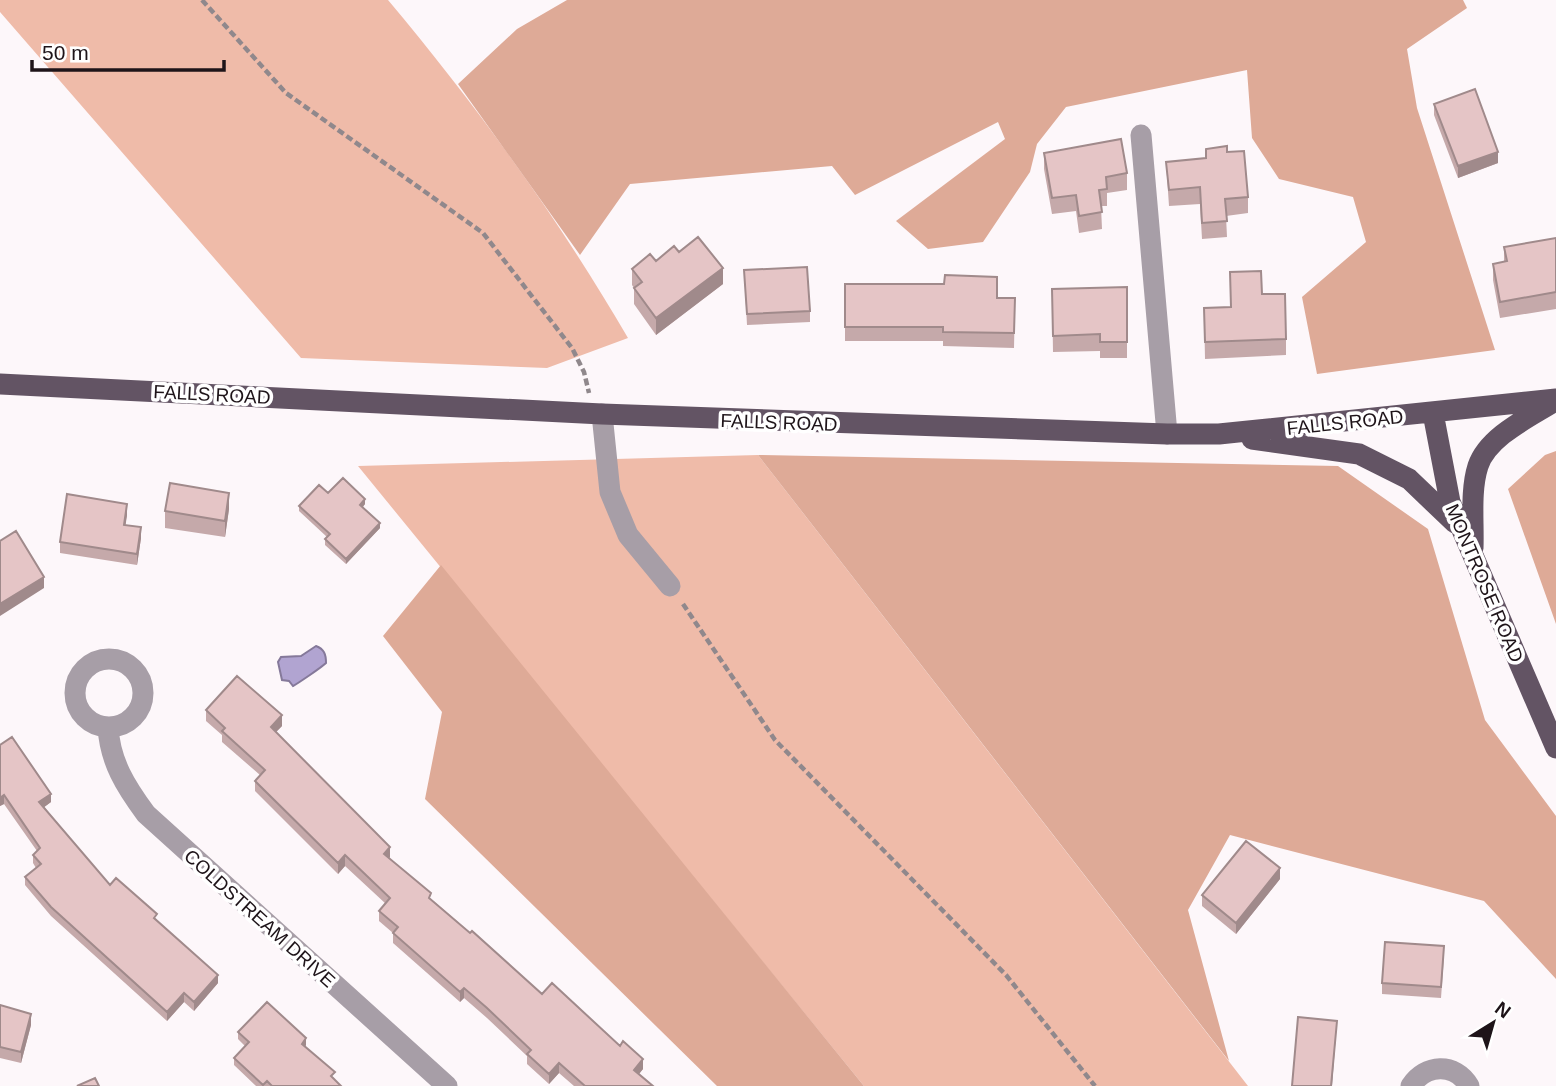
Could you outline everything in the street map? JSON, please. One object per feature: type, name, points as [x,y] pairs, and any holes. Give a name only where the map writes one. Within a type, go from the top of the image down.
[{"type":"main road","name":"FALLS ROAD","points":[[0,384],[602,414],[1167,434],[1219,434],[1556,400]]},
{"type":"main road","points":[[1473,557],[1475,478],[1479,463],[1501,435],[1556,400]]},
{"type":"main road","name":"MONTROSE ROAD","points":[[1433,413],[1450,502],[1556,748]]},
{"type":"main road","points":[[1219,434],[1359,454],[1409,479],[1461,529]]},
{"type":"street","points":[[1141,135],[1167,434]]},
{"type":"street","points":[[602,414],[610,492],[628,535],[670,586]]},
{"type":"street","name":"COLDSTREAM DRIVE","points":[[108,727],[112,757],[125,785],[146,814],[447,1086]]},
{"type":"street","points":[[1411,1086],[1419,1075],[1438,1068],[1458,1073],[1469,1086]]},
{"type":"path","points":[[202,0],[286,93],[483,233],[572,348],[584,372],[589,393],[602,414]]},
{"type":"path","points":[[670,586],[775,740],[1006,975],[1095,1086]]},
{"type":"shaded area","points":[[0,0],[388,0],[485,122],[545,206],[628,338],[547,368],[301,358],[0,12]]},
{"type":"shaded area","points":[[567,0],[1463,0],[1467,8],[1407,49],[1417,108],[1495,350],[1317,374],[1302,297],[1366,242],[1353,197],[1279,179],[1252,138],[1247,70],[1066,107],[1037,144],[1030,172],[983,242],[928,249],[896,221],[1005,139],[998,122],[855,195],[832,166],[630,184],[580,255],[458,84],[517,29]]},
{"type":"shaded area","points":[[1556,451],[1556,624],[1508,489],[1545,455]]},
{"type":"shaded area","points":[[758,455],[1248,1086],[864,1086],[358,466]]},
{"type":"shaded area","points":[[758,455],[1338,466],[1428,529],[1485,720],[1556,816],[1556,979],[1484,901],[1230,835],[1188,910],[1229,1061]]},
{"type":"shaded area","points":[[441,565],[864,1086],[717,1086],[425,799],[442,712],[383,636]]},
{"type":"shaded area","points":[[316,646],[324,652],[326,663],[293,686],[289,681],[282,680],[278,662],[281,657],[301,656]]},
{"type":"building","points":[[1475,89],[1498,152],[1458,166],[1434,104]]},
{"type":"building","points":[[1121,139],[1127,173],[1106,177],[1107,189],[1099,190],[1102,212],[1079,216],[1076,195],[1052,198],[1044,153]]},
{"type":"building","points":[[1227,146],[1227,152],[1244,151],[1248,197],[1225,199],[1227,221],[1202,223],[1200,187],[1169,190],[1166,162],[1206,158],[1206,149]]},
{"type":"building","points":[[698,237],[723,268],[656,318],[634,288],[642,282],[632,269],[650,254],[656,261],[674,246],[679,252]]},
{"type":"building","points":[[1556,238],[1556,292],[1500,302],[1493,264],[1507,261],[1504,247]]},
{"type":"building","points":[[807,267],[810,311],[747,314],[744,270]]},
{"type":"building","points":[[1261,271],[1262,294],[1285,294],[1286,339],[1205,342],[1204,308],[1231,307],[1230,272]]},
{"type":"building","points":[[945,275],[997,277],[997,298],[1015,298],[1014,333],[943,332],[943,327],[845,327],[845,284],[944,284]]},
{"type":"building","points":[[1127,287],[1127,342],[1100,342],[1100,334],[1053,336],[1052,289]]},
{"type":"building","points":[[343,478],[365,499],[360,505],[380,523],[346,559],[325,539],[330,534],[299,506],[319,485],[328,493]]},
{"type":"building","points":[[170,483],[229,493],[225,521],[165,511]]},
{"type":"building","points":[[67,494],[127,504],[124,525],[141,527],[137,554],[60,542]]},
{"type":"building","points":[[16,531],[44,577],[0,604],[0,541]]},
{"type":"building","points":[[237,676],[282,715],[271,727],[390,847],[384,854],[431,893],[429,898],[470,933],[472,931],[542,994],[552,983],[620,1046],[623,1041],[643,1059],[634,1070],[653,1086],[585,1086],[559,1063],[549,1074],[527,1054],[531,1050],[487,1008],[464,988],[460,992],[393,933],[398,927],[379,911],[390,898],[345,855],[338,863],[255,781],[265,770],[222,731],[225,728],[206,710]]},
{"type":"building","points":[[12,737],[51,794],[39,802],[110,885],[116,878],[157,914],[154,918],[218,975],[194,1002],[184,993],[167,1012],[51,907],[25,877],[41,864],[33,855],[40,848],[4,795],[0,798],[0,745]]},
{"type":"building","points":[[1246,841],[1280,868],[1236,923],[1202,895]]},
{"type":"building","points":[[1385,942],[1444,946],[1441,987],[1382,983]]},
{"type":"building","points":[[267,1002],[306,1038],[302,1044],[335,1072],[331,1076],[341,1086],[272,1086],[267,1081],[263,1085],[234,1058],[249,1042],[238,1032]]},
{"type":"building","points":[[0,1005],[31,1014],[21,1052],[0,1047]]},
{"type":"building","points":[[1298,1017],[1337,1021],[1331,1086],[1292,1086]]},
{"type":"building","points":[[95,1078],[99,1086],[77,1086]]}]
